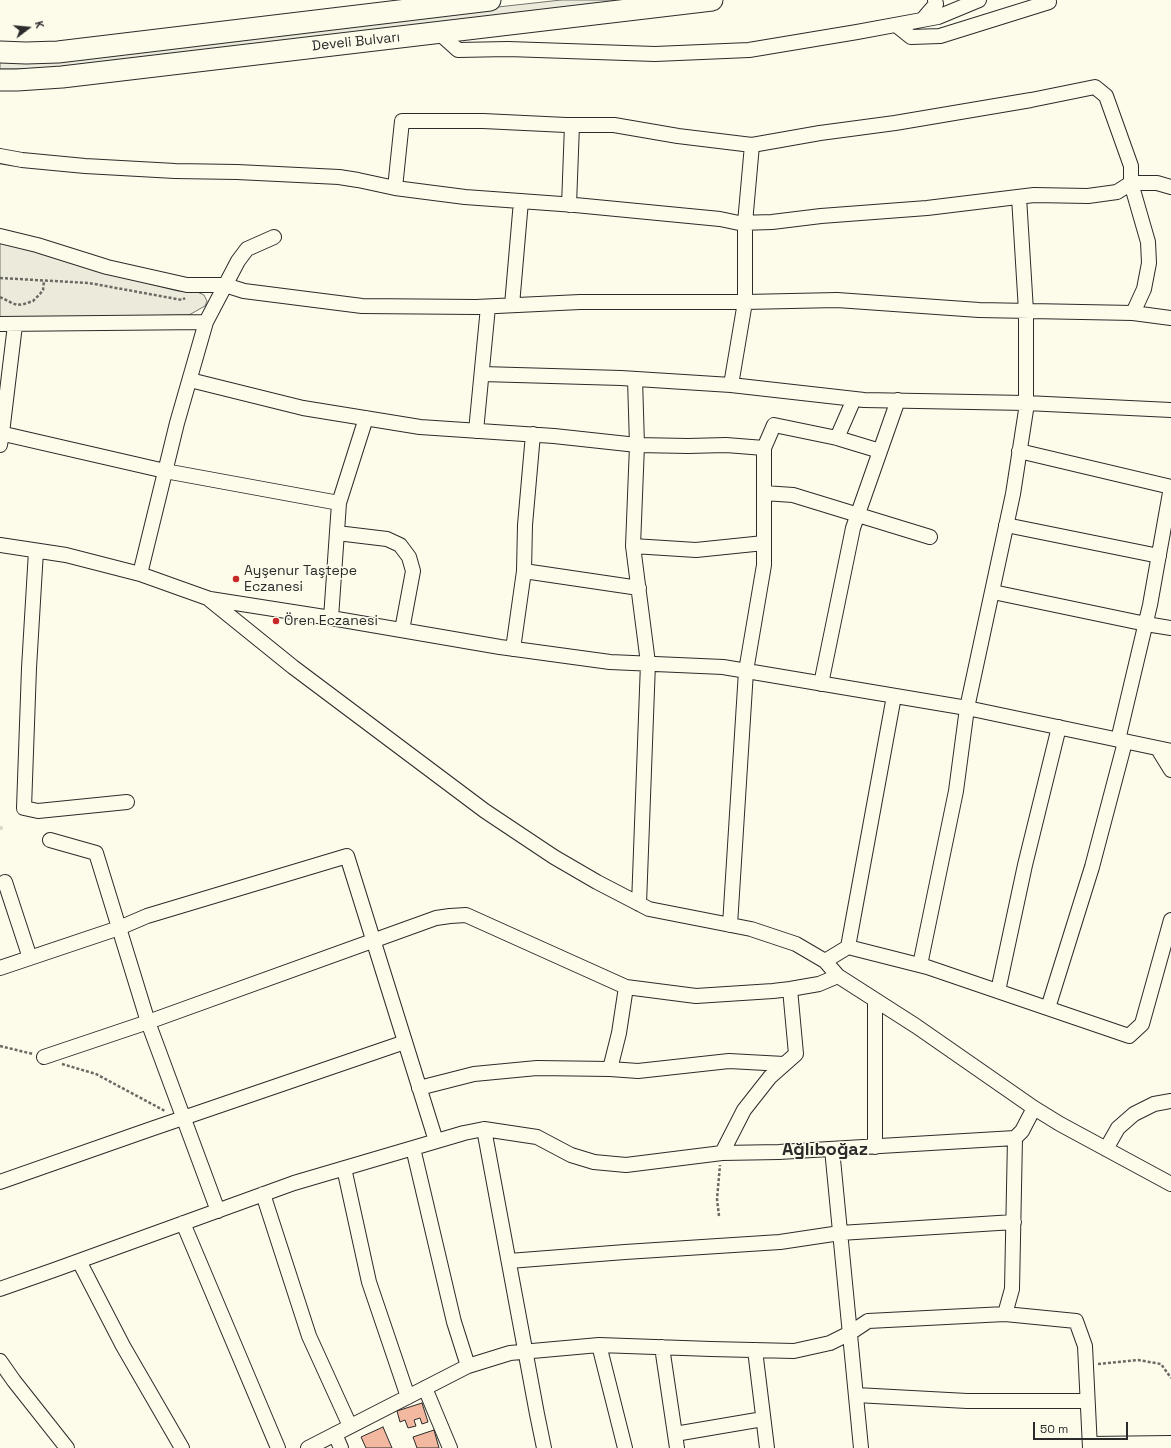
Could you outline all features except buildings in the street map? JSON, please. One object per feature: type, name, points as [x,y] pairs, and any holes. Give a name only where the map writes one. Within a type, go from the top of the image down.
[{"type":"highway","name":"Develi Bulvarı","points":[[0,52],[58,52],[490,0]]},
{"type":"highway","name":"Develi Bulvarı","points":[[0,80],[62,77],[712,0]]},
{"type":"street","points":[[922,20],[936,4],[935,0]]},
{"type":"street","points":[[438,32],[458,50],[508,49],[655,54],[749,50],[938,17],[979,0]]},
{"type":"street","points":[[896,25],[911,37],[940,36],[1049,2]]},
{"type":"street","points":[[395,188],[402,121],[483,121],[572,125],[614,125],[678,136],[752,146],[820,133],[895,123],[1031,100],[1096,87],[1106,96],[1131,166],[1131,183],[1148,242],[1149,263],[1144,289],[1133,313]]},
{"type":"street","points":[[569,204],[572,125]]},
{"type":"street","points":[[731,385],[745,302],[745,223],[752,146]]},
{"type":"street","points":[[0,156],[22,160],[85,166],[339,177],[395,188],[465,197],[569,204],[720,219],[739,223],[772,222],[821,216],[927,208],[1034,195],[1088,196],[1117,192],[1131,183],[1157,183],[1171,187]]},
{"type":"street","points":[[920,965],[956,791],[967,708],[993,592],[1006,525],[1026,403],[1026,311],[1019,197]]},
{"type":"street","points":[[512,305],[522,201]]},
{"type":"street","points":[[0,236],[38,245],[107,267],[187,285],[225,285],[244,291],[362,306],[488,307],[580,302],[745,302],[837,300],[979,310],[1133,313],[1171,318]]},
{"type":"street","points":[[140,574],[165,471],[206,322],[238,261],[248,249],[274,237]]},
{"type":"street","points":[[476,431],[488,307]]},
{"type":"street","points":[[0,324],[206,322]]},
{"type":"street","points":[[15,325],[1,437],[165,471],[339,503]]},
{"type":"street","points":[[482,374],[635,379],[731,385],[854,399],[1026,403],[1171,410]]},
{"type":"street","points":[[635,379],[637,445],[634,546],[648,663],[639,904]]},
{"type":"street","points":[[190,380],[303,408],[420,427],[533,434],[637,445],[688,446],[726,444],[764,448]]},
{"type":"street","points":[[837,438],[854,399]]},
{"type":"street","points":[[821,684],[853,528],[898,400]]},
{"type":"street","points":[[330,618],[339,503],[366,418]]},
{"type":"street","points":[[730,925],[746,671],[764,565],[764,448],[774,424],[837,438],[880,451]]},
{"type":"street","points":[[513,649],[524,571],[525,526],[533,434]]},
{"type":"street","points":[[1019,451],[1171,487],[1146,624],[1092,867],[1048,1008]]},
{"type":"street","points":[[764,493],[793,495],[930,537]]},
{"type":"street","points":[[1006,525],[1159,556]]},
{"type":"street","points":[[337,532],[387,539],[400,545],[409,557],[413,571],[402,630]]},
{"type":"street","points":[[634,546],[696,550],[764,543]]},
{"type":"street","points":[[0,545],[66,555],[140,574],[210,599],[513,649],[610,662],[723,667],[967,708],[1165,750],[1171,770]]},
{"type":"street","points":[[36,551],[24,808],[38,811],[127,802]]},
{"type":"street","points":[[524,571],[639,588]]},
{"type":"street","points":[[993,592],[1171,628]]},
{"type":"street","points":[[210,599],[293,667],[485,811],[554,857],[649,909],[751,929],[796,944],[825,961],[838,976],[916,1026],[1034,1108],[1060,1124],[1171,1184]]},
{"type":"street","points":[[825,961],[848,946],[894,696]]},
{"type":"street","points":[[998,991],[1025,865],[1059,727]]},
{"type":"street","points":[[50,840],[96,853],[148,1022],[218,1211]]},
{"type":"street","points":[[0,968],[120,928],[147,916],[347,856],[436,1141]]},
{"type":"street","points":[[5,882],[30,958]]},
{"type":"street","points":[[44,1057],[148,1022],[436,918],[466,915],[626,987],[696,996],[790,989],[820,984],[838,976]]},
{"type":"street","points":[[848,946],[920,965],[1130,1036],[1142,1024],[1171,920]]},
{"type":"street","points":[[610,1069],[619,1033],[626,987]]},
{"type":"street","points":[[722,1153],[744,1110],[770,1077],[796,1054],[790,989]]},
{"type":"street","points":[[875,1001],[875,1147]]},
{"type":"street","points":[[0,1182],[184,1117],[405,1042]]},
{"type":"street","points":[[419,1088],[474,1074],[537,1068],[638,1071],[729,1061],[784,1064]]},
{"type":"street","points":[[1106,1149],[1118,1128],[1134,1114],[1154,1104],[1171,1101]]},
{"type":"street","points":[[0,1289],[294,1183],[436,1141],[484,1129],[536,1137],[571,1155],[594,1162],[626,1165],[722,1153],[832,1150],[1015,1138],[1022,1131],[1034,1108]]},
{"type":"street","points":[[484,1129],[526,1351],[536,1414],[544,1448]]},
{"type":"street","points":[[1005,1314],[1012,1289],[1015,1138]]},
{"type":"street","points":[[413,1148],[454,1322],[468,1366]]},
{"type":"street","points":[[832,1150],[861,1448]]},
{"type":"street","points":[[344,1168],[369,1282],[408,1397]]},
{"type":"street","points":[[263,1194],[309,1336],[350,1426]]},
{"type":"street","points":[[509,1261],[780,1242],[840,1233],[1014,1222]]},
{"type":"street","points":[[183,1223],[278,1448]]},
{"type":"street","points":[[79,1261],[123,1346],[182,1448]]},
{"type":"street","points":[[308,1448],[468,1366],[510,1353],[599,1345],[794,1351],[830,1343],[850,1333],[868,1321],[1005,1314],[1076,1321],[1085,1346],[1090,1446],[1171,1443]]},
{"type":"street","points":[[599,1345],[625,1448]]},
{"type":"street","points":[[662,1347],[677,1448]]},
{"type":"street","points":[[755,1350],[767,1448]]},
{"type":"street","points":[[0,1361],[67,1448]]},
{"type":"street","points":[[425,1388],[450,1448]]},
{"type":"street","points":[[856,1395],[967,1401],[1087,1400]]},
{"type":"street","points":[[675,1434],[763,1419]]},
{"type":"street","points":[[335,1434],[341,1448]]},
{"type":"path","points":[[0,278],[89,283],[182,300],[188,297],[187,285]]},
{"type":"path","points":[[0,297],[17,304],[33,301],[43,290],[44,280]]},
{"type":"path","points":[[0,1046],[44,1057],[71,1068],[96,1074],[170,1114],[184,1117]]},
{"type":"path","points":[[719,1216],[717,1199],[718,1177],[722,1153]]},
{"type":"path","points":[[1086,1366],[1138,1360],[1161,1364],[1171,1378]]},
{"type":"shaded area","points":[[561,0],[628,0],[66,66],[38,69],[0,69],[0,62]]},
{"type":"shaded area","points":[[0,241],[95,270],[178,291],[195,291],[204,295],[207,301],[205,306],[189,315],[0,318]]},
{"type":"place","name":"Ayşenur Taştepe Eczanesi","points":[[236,579]]},
{"type":"place","name":"Ören Eczanesi","points":[[276,621]]},
{"type":"district","name":"Ağlıboğaz","points":[[825,1150]]}]
